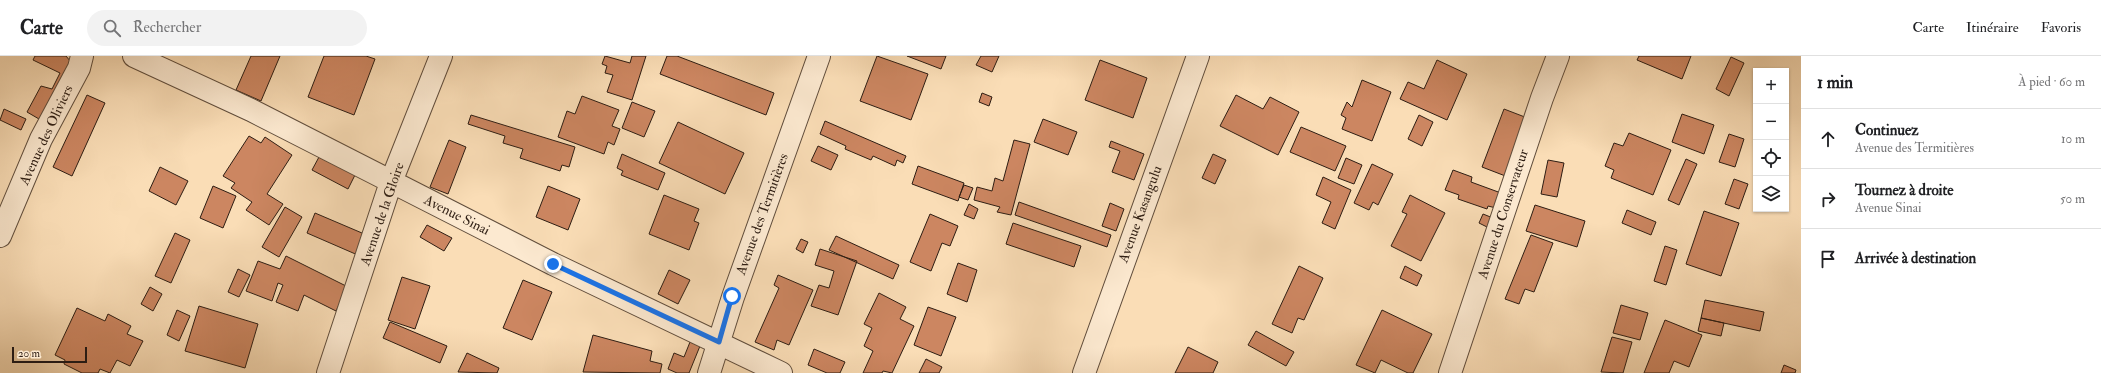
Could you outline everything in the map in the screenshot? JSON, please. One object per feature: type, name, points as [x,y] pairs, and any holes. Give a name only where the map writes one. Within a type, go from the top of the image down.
[{"type":"street","name":"Avenue des Oliviers","points":[[0,236],[41,139],[79,68],[82,56]]},
{"type":"street","name":"Avenue Sinai","points":[[134,56],[252,110],[553,264],[719,342],[781,373]]},
{"type":"street","name":"Avenue de la Gloire","points":[[328,373],[391,182],[441,56]]},
{"type":"street","name":"Avenue des Termitières","points":[[709,373],[732,296],[819,56]]},
{"type":"street","name":"Avenue Kasangulu","points":[[1084,373],[1198,56]]},
{"type":"street","name":"Avenue du Conservateur","points":[[1450,373],[1542,98],[1558,56]]},
{"type":"building","points":[[35,56],[66,56],[71,62],[30,142],[39,119],[27,112],[41,86],[52,89],[60,73],[33,60]]},
{"type":"building","points":[[251,56],[280,56],[261,101],[236,90]]},
{"type":"building","points":[[324,56],[366,56],[375,59],[354,115],[308,97]]},
{"type":"building","points":[[605,56],[630,63],[632,56],[646,56],[632,100],[607,92],[613,75],[605,73],[607,66],[602,64]]},
{"type":"building","points":[[667,56],[677,56],[774,93],[766,115],[660,74]]},
{"type":"building","points":[[877,56],[928,74],[911,120],[860,101]]},
{"type":"building","points":[[907,56],[946,56],[941,69]]},
{"type":"building","points":[[981,56],[999,56],[992,72],[976,65]]},
{"type":"building","points":[[1639,56],[1691,56],[1682,79],[1637,60]]},
{"type":"building","points":[[1731,57],[1744,63],[1729,96],[1716,89]]},
{"type":"building","points":[[1100,60],[1147,78],[1133,118],[1085,100]]},
{"type":"building","points":[[1437,60],[1467,74],[1447,120],[1400,99],[1408,82],[1424,89]]},
{"type":"building","points":[[1362,80],[1391,92],[1372,141],[1342,129],[1346,118],[1341,115],[1347,102],[1352,107]]},
{"type":"building","points":[[982,93],[992,97],[989,106],[979,102]]},
{"type":"building","points":[[87,95],[105,103],[72,176],[53,167]]},
{"type":"building","points":[[1236,95],[1263,109],[1270,97],[1299,112],[1278,155],[1220,126]]},
{"type":"building","points":[[582,96],[619,110],[612,126],[620,129],[614,145],[608,142],[604,154],[558,137],[567,111],[575,114]]},
{"type":"building","points":[[632,102],[655,111],[644,137],[622,128]]},
{"type":"building","points":[[4,109],[26,119],[21,130],[0,120]]},
{"type":"building","points":[[1504,109],[1530,119],[1508,177],[1482,167]]},
{"type":"building","points":[[1682,114],[1714,125],[1704,154],[1672,142]]},
{"type":"building","points":[[471,115],[575,147],[569,167],[562,165],[560,171],[520,158],[523,149],[503,143],[505,136],[468,124]]},
{"type":"building","points":[[1419,115],[1433,122],[1422,146],[1408,139]]},
{"type":"building","points":[[1043,119],[1077,132],[1068,155],[1034,142]]},
{"type":"building","points":[[825,121],[906,156],[903,163],[897,160],[895,166],[873,156],[871,160],[845,149],[846,146],[820,134]]},
{"type":"building","points":[[678,122],[744,153],[725,194],[659,163]]},
{"type":"building","points":[[1301,127],[1346,146],[1335,171],[1290,152]]},
{"type":"building","points":[[1629,133],[1671,150],[1653,195],[1611,178],[1614,170],[1605,166],[1614,143],[1623,146]]},
{"type":"building","points":[[1729,134],[1744,139],[1735,167],[1719,162]]},
{"type":"building","points":[[249,136],[261,143],[265,137],[292,155],[267,194],[283,204],[269,225],[246,210],[252,202],[231,188],[235,183],[223,176]]},
{"type":"building","points":[[449,140],[466,147],[448,194],[430,187]]},
{"type":"building","points":[[1014,140],[1030,144],[1011,215],[997,212],[1000,207],[974,200],[977,187],[992,191],[995,178],[1003,181]]},
{"type":"building","points":[[1111,141],[1144,154],[1134,180],[1112,172],[1120,151],[1109,147]]},
{"type":"building","points":[[818,146],[838,155],[831,170],[811,161]]},
{"type":"building","points":[[622,154],[665,173],[658,190],[621,175],[623,171],[617,168]]},
{"type":"building","points":[[1213,154],[1226,160],[1215,184],[1202,178]]},
{"type":"building","points":[[319,157],[355,175],[348,189],[312,170]]},
{"type":"building","points":[[1346,158],[1362,165],[1354,184],[1338,178]]},
{"type":"building","points":[[1686,159],[1697,164],[1679,205],[1668,200]]},
{"type":"building","points":[[1548,160],[1564,163],[1557,197],[1541,194]]},
{"type":"building","points":[[1372,164],[1393,174],[1378,205],[1373,202],[1369,210],[1354,203]]},
{"type":"building","points":[[918,166],[964,183],[958,201],[912,184]]},
{"type":"building","points":[[160,167],[188,181],[176,205],[149,191]]},
{"type":"building","points":[[1453,170],[1472,177],[1471,182],[1501,193],[1496,208],[1488,206],[1487,209],[1458,199],[1459,195],[1445,190]]},
{"type":"building","points":[[1323,177],[1351,190],[1335,229],[1322,223],[1331,202],[1316,195]]},
{"type":"building","points":[[1734,179],[1748,184],[1739,209],[1725,204]]},
{"type":"building","points":[[964,185],[973,188],[968,200],[959,197]]},
{"type":"building","points":[[213,186],[236,196],[223,228],[200,218]]},
{"type":"building","points":[[548,186],[580,199],[568,230],[536,217]]},
{"type":"building","points":[[664,195],[699,209],[694,221],[699,223],[689,250],[649,234]]},
{"type":"building","points":[[1410,195],[1445,213],[1421,261],[1391,246],[1407,214],[1402,212]]},
{"type":"building","points":[[1019,202],[1111,235],[1107,247],[1015,215]]},
{"type":"building","points":[[1110,203],[1124,209],[1116,231],[1102,226]]},
{"type":"building","points":[[969,204],[978,209],[974,219],[964,215]]},
{"type":"building","points":[[1535,205],[1585,221],[1577,247],[1526,231]]},
{"type":"building","points":[[285,207],[302,217],[279,257],[262,247]]},
{"type":"building","points":[[1627,210],[1656,222],[1651,235],[1622,223]]},
{"type":"building","points":[[1704,211],[1739,223],[1721,276],[1686,264]]},
{"type":"building","points":[[315,213],[369,236],[360,256],[307,233]]},
{"type":"building","points":[[930,214],[958,226],[950,246],[942,243],[931,271],[910,262]]},
{"type":"building","points":[[1483,214],[1493,218],[1489,228],[1479,223]]},
{"type":"building","points":[[1013,223],[1081,246],[1074,267],[1006,244]]},
{"type":"building","points":[[427,225],[452,238],[444,251],[420,237]]},
{"type":"building","points":[[175,233],[190,240],[171,283],[155,276]]},
{"type":"building","points":[[1531,235],[1553,243],[1534,292],[1525,289],[1519,304],[1505,299]]},
{"type":"building","points":[[836,236],[899,265],[893,279],[829,250]]},
{"type":"building","points":[[801,239],[808,242],[803,253],[796,249]]},
{"type":"building","points":[[1665,246],[1677,250],[1666,285],[1654,281]]},
{"type":"building","points":[[820,249],[857,261],[838,315],[811,306],[819,285],[829,288],[834,271],[815,265]]},
{"type":"building","points":[[286,256],[348,287],[336,311],[304,295],[298,311],[276,302],[283,285],[278,283],[272,301],[246,291],[258,261],[280,269]]},
{"type":"building","points":[[958,263],[977,270],[967,302],[947,294]]},
{"type":"building","points":[[1299,266],[1323,278],[1304,320],[1298,318],[1292,333],[1272,324]]},
{"type":"building","points":[[1405,266],[1422,275],[1417,286],[1400,278]]},
{"type":"building","points":[[238,269],[250,275],[239,297],[228,292]]},
{"type":"building","points":[[669,270],[690,280],[678,304],[658,294]]},
{"type":"building","points":[[778,275],[813,290],[789,345],[777,340],[774,350],[755,342],[779,288],[774,285]]},
{"type":"building","points":[[402,277],[430,286],[415,329],[388,320]]},
{"type":"building","points":[[523,280],[552,292],[532,340],[503,328]]},
{"type":"building","points":[[150,287],[162,294],[153,311],[141,304]]},
{"type":"building","points":[[879,293],[906,307],[900,319],[914,326],[892,373],[883,371],[882,373],[863,373],[873,351],[864,346],[872,328],[864,324]]},
{"type":"building","points":[[1705,300],[1764,312],[1760,331],[1701,318]]},
{"type":"building","points":[[1621,305],[1648,313],[1640,340],[1613,333]]},
{"type":"building","points":[[199,306],[258,324],[245,368],[185,351]]},
{"type":"building","points":[[928,307],[956,317],[941,356],[914,345]]},
{"type":"building","points":[[77,308],[105,321],[108,314],[131,326],[127,334],[143,341],[130,366],[117,360],[110,373],[100,369],[98,373],[82,373],[64,364],[65,360],[55,355]]},
{"type":"building","points":[[177,310],[190,316],[179,341],[167,335]]},
{"type":"building","points":[[1382,310],[1432,334],[1413,373],[1408,373],[1381,360],[1375,373],[1356,365]]},
{"type":"building","points":[[1701,318],[1724,323],[1721,336],[1698,331]]},
{"type":"building","points":[[1665,320],[1702,335],[1689,367],[1674,361],[1669,373],[1644,373]]},
{"type":"building","points":[[390,322],[447,346],[440,363],[383,338]]},
{"type":"building","points":[[1256,331],[1294,352],[1286,366],[1248,345]]},
{"type":"building","points":[[593,335],[652,351],[650,361],[662,364],[660,373],[583,372]]},
{"type":"building","points":[[1612,337],[1632,342],[1623,373],[1601,372]]},
{"type":"building","points":[[690,342],[700,346],[689,373],[677,373],[668,369],[674,353],[684,357]]},
{"type":"building","points":[[1188,347],[1218,362],[1213,373],[1175,373]]},
{"type":"building","points":[[814,349],[845,362],[840,373],[827,373],[808,365]]},
{"type":"building","points":[[467,353],[499,368],[497,373],[458,372]]},
{"type":"building","points":[[926,359],[942,367],[939,373],[919,373]]},
{"type":"building","points":[[1784,365],[1796,370],[1795,373],[1781,373]]},
{"type":"route","points":[[553,264],[719,342],[732,296]]}]
